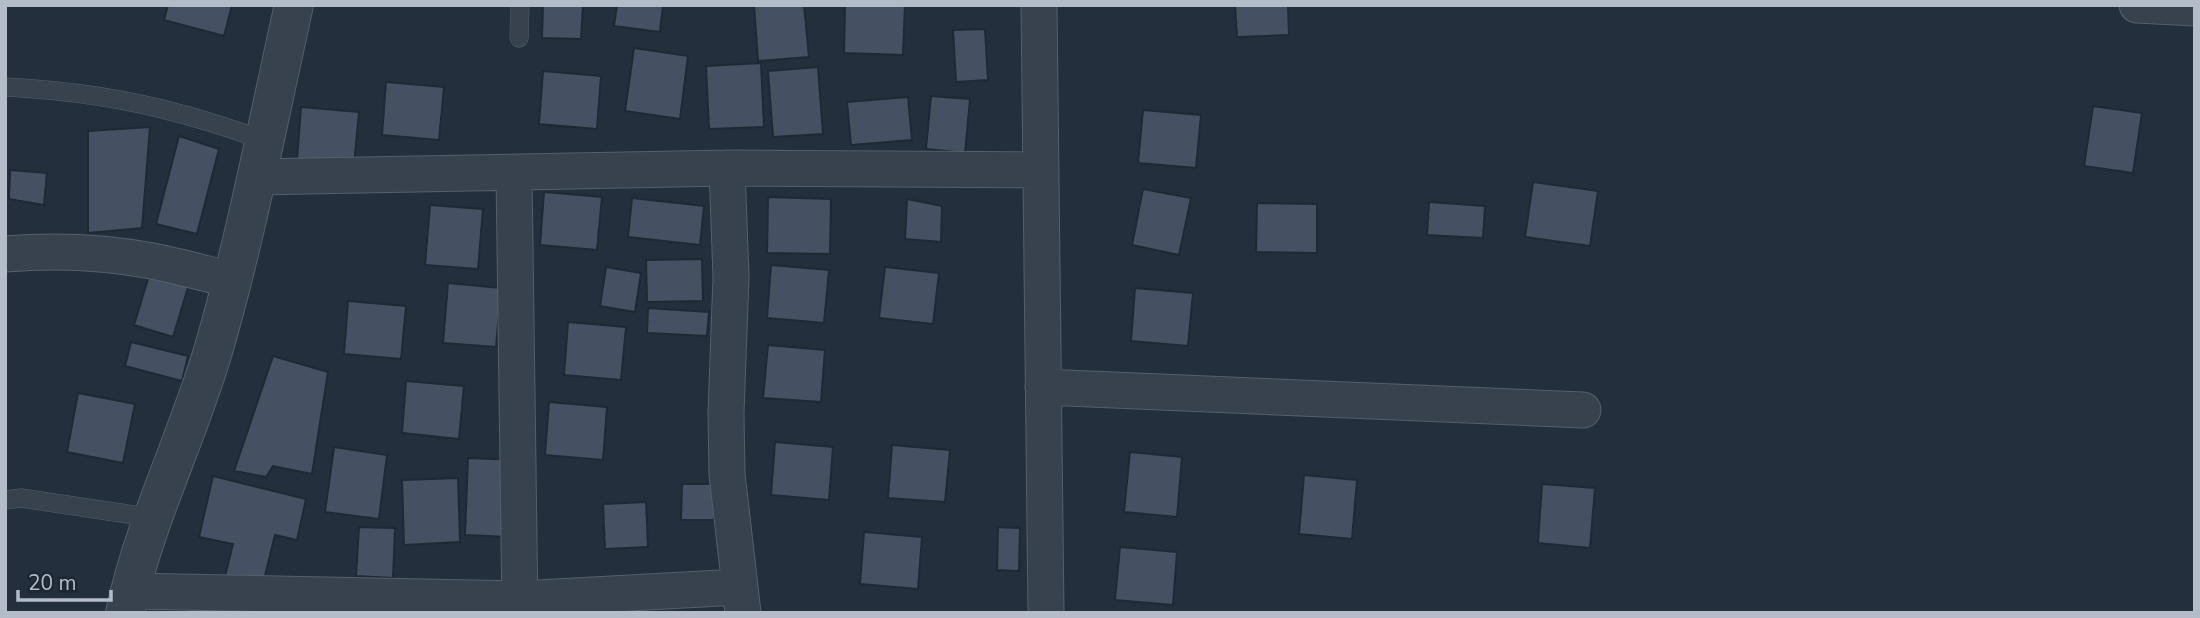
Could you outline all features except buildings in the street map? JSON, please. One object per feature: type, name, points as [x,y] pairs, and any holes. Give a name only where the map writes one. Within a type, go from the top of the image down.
[{"type":"street","points":[[294,5],[232,280],[213,352],[154,517],[127,602],[520,606],[741,600],[727,450],[732,277],[727,168]]},
{"type":"street","points":[[1039,5],[1046,613]]},
{"type":"street","points":[[2137,5],[2195,8]]},
{"type":"street","points":[[256,177],[727,168],[1041,170]]},
{"type":"street","points":[[514,173],[520,606]]},
{"type":"street","points":[[5,254],[47,251],[94,253],[153,261],[232,280]]},
{"type":"street","points":[[1043,387],[1583,410]]},
{"type":"lane","points":[[519,38],[520,5]]},
{"type":"lane","points":[[5,87],[52,89],[180,113],[264,140]]},
{"type":"lane","points":[[5,500],[21,498],[154,517]]}]
